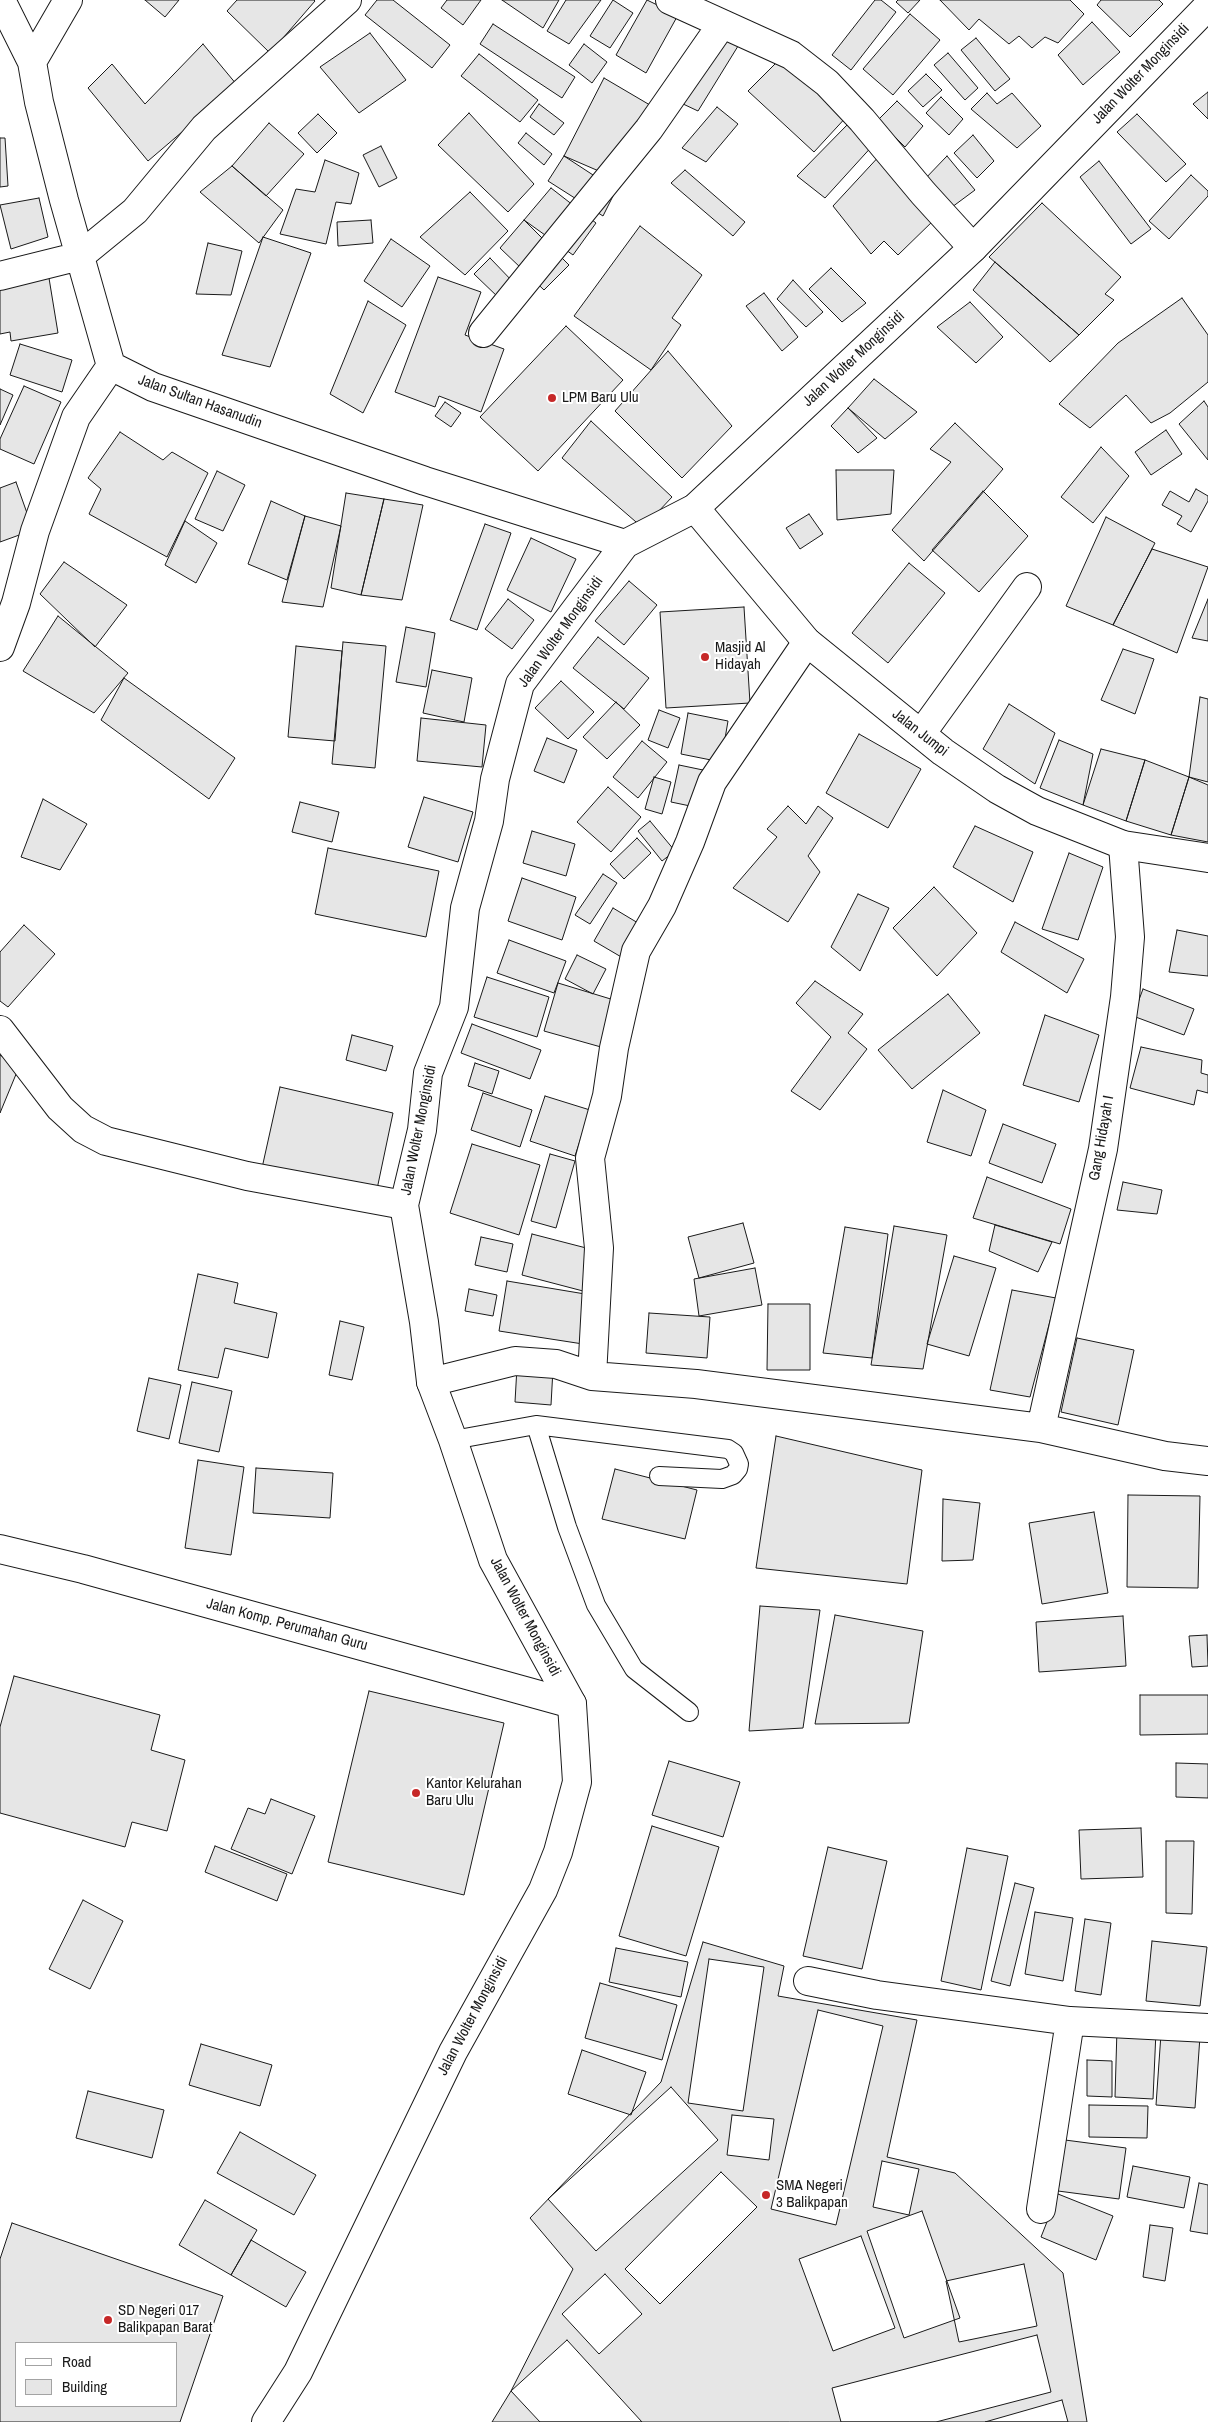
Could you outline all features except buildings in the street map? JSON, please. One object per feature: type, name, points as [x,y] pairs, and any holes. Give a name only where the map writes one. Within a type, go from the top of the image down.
[{"type":"street","points":[[0,647],[16,603],[35,531],[73,426],[111,366],[39,102],[32,62],[1,0]]},
{"type":"street","points":[[32,62],[68,0]]},
{"type":"street","points":[[0,276],[80,256],[135,211],[204,128],[347,0]]},
{"type":"street","points":[[670,0],[791,55],[827,83],[862,120],[923,193],[978,242]]},
{"type":"street","name":"Jalan Wolter Monginsidi","points":[[266,2422],[298,2372],[453,2052],[542,1890],[558,1852],[577,1782],[572,1704],[493,1560],[453,1440],[431,1382],[424,1322],[404,1205],[422,1130],[428,1074],[454,1007],[465,908],[489,821],[494,779],[520,684],[626,544],[695,508],[978,242],[1208,6]]},
{"type":"street","points":[[483,333],[649,129],[722,24]]},
{"type":"street","name":"Jalan Sultan Hasanudin","points":[[111,366],[153,388],[425,481],[626,544]]},
{"type":"street","name":"Jalan Jumpi","points":[[695,508],[807,642],[950,757],[1005,793],[1037,811],[1123,845],[1208,858]]},
{"type":"street","points":[[921,734],[1027,587]]},
{"type":"street","points":[[592,1376],[599,1248],[590,1158],[606,1096],[614,1048],[636,952],[662,906],[690,842],[712,782],[807,642]]},
{"type":"street","name":"Gang Hidayah I","points":[[1041,1428],[1102,1149],[1125,997],[1130,937],[1123,845]]},
{"type":"street","points":[[0,1030],[60,1108],[83,1129],[106,1141],[247,1176],[404,1205]]},
{"type":"street","points":[[431,1382],[515,1361],[556,1364],[592,1376],[696,1384],[1041,1428],[1165,1456],[1208,1461]]},
{"type":"street","name":"Jalan Komp. Perumahan Guru","points":[[0,1548],[83,1569],[572,1704]]},
{"type":"street","points":[[808,1981],[878,1995],[1070,2021],[1208,2028]]},
{"type":"street","points":[[1041,2209],[1070,2021]]},
{"type":"lane","points":[[453,1440],[536,1425],[728,1449],[734,1452],[739,1464],[733,1475],[722,1479],[659,1476]]},
{"type":"lane","points":[[536,1425],[567,1527],[596,1605],[634,1669],[689,1712]]},
{"type":"place","name":"LPM Baru Ulu","points":[[552,398]]},
{"type":"place","name":"Masjid Al Hidayah","points":[[705,657]]},
{"type":"place","name":"Kantor Kelurahan Baru Ulu","points":[[416,1793]]},
{"type":"place","name":"SMA Negeri 3 Balikpapan","points":[[766,2195]]},
{"type":"place","name":"SD Negeri 017 Balikpapan Barat","points":[[108,2320]]}]
